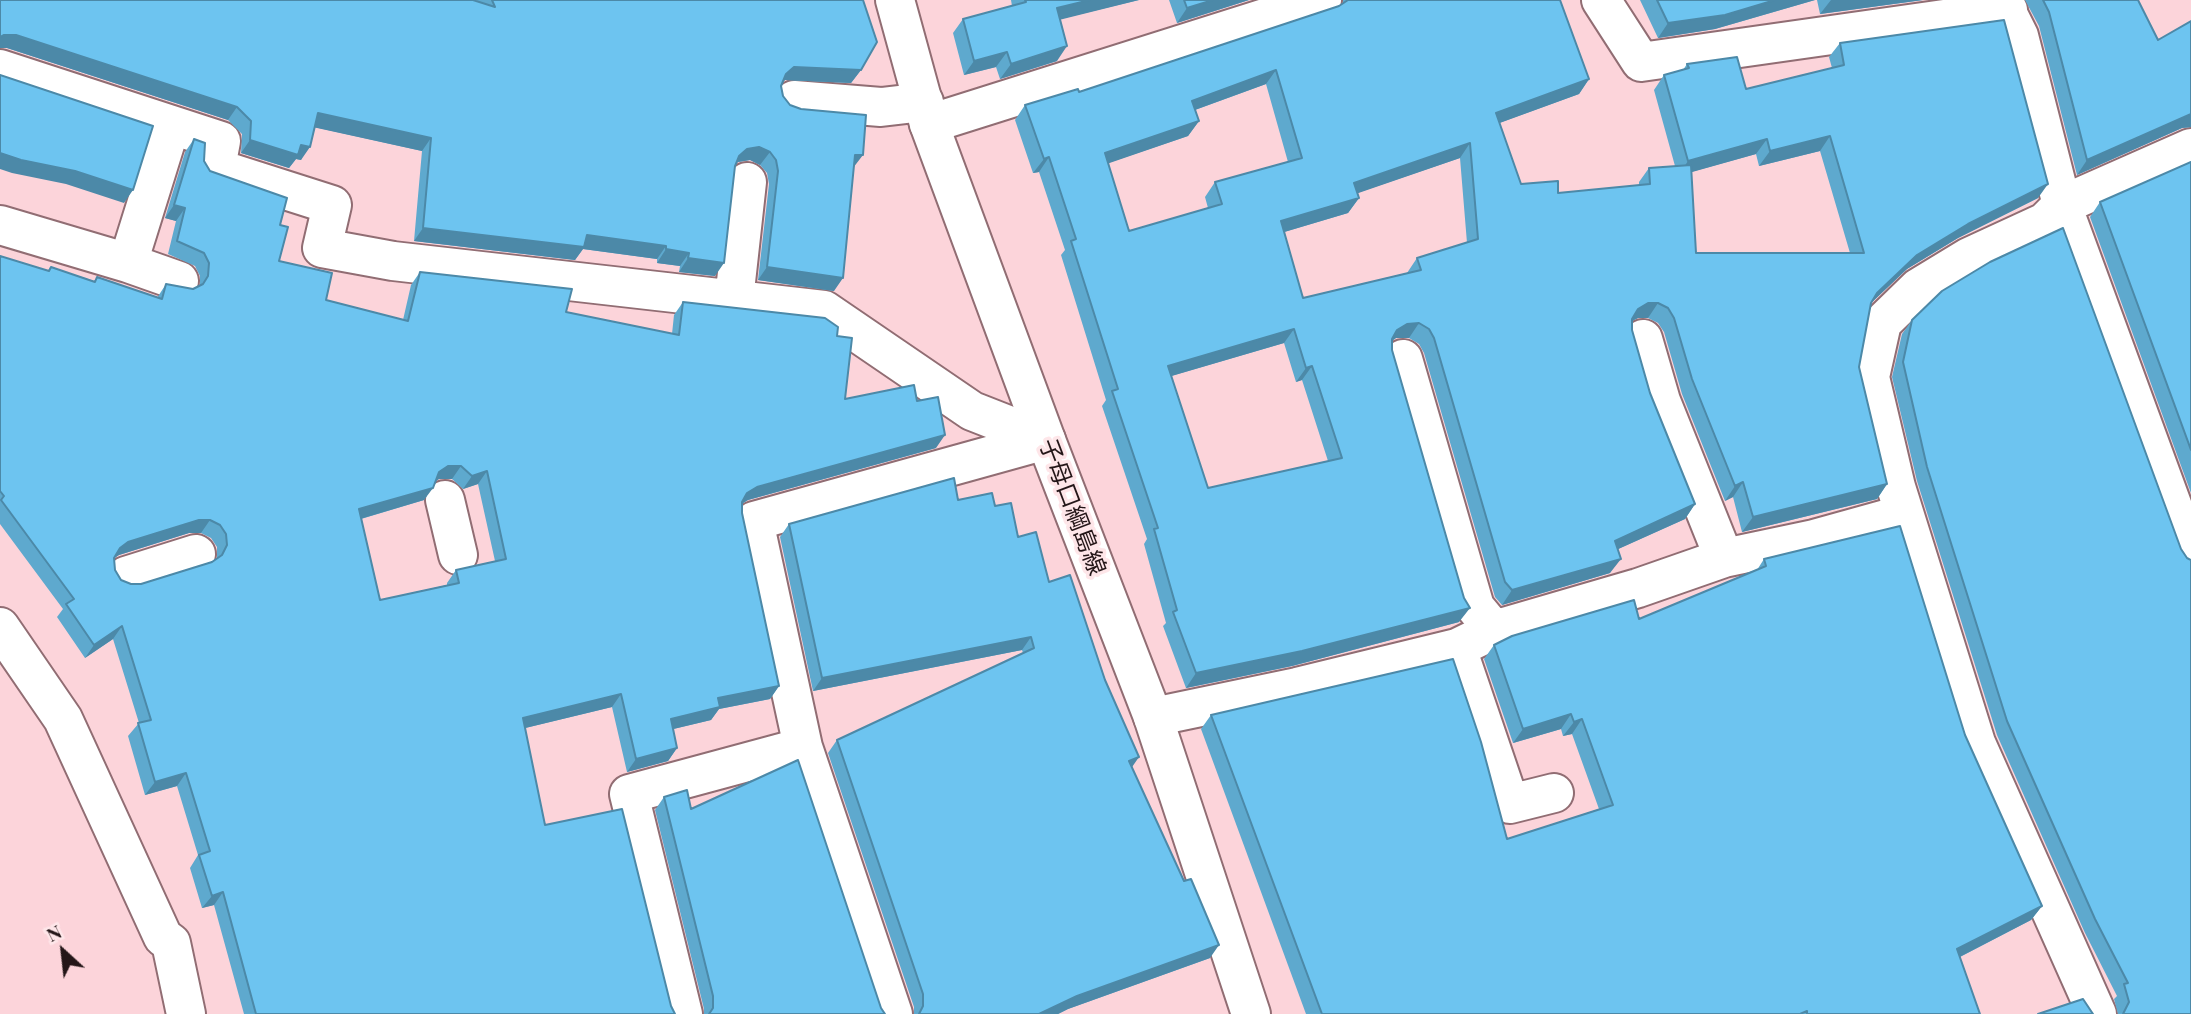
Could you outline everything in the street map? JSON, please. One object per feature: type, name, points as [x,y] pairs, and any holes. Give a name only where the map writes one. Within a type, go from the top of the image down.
[{"type":"street","name":"子母口綱島線","points":[[895,0],[927,113],[1045,440],[1153,717],[1251,1014]]},
{"type":"street","points":[[794,100],[927,113],[1322,0]]},
{"type":"street","points":[[1601,0],[1641,62],[2004,5],[2019,36],[2062,205],[2182,503],[2191,556]]},
{"type":"street","points":[[0,69],[221,141],[216,168],[332,205],[323,248],[393,261],[824,310],[972,411],[1045,440]]},
{"type":"street","points":[[128,263],[171,125]]},
{"type":"street","points":[[2097,1014],[1976,743],[1927,595],[1870,377],[1882,323],[1918,288],[1969,257],[2045,222],[2062,205],[2191,148]]},
{"type":"street","points":[[734,300],[747,182]]},
{"type":"street","points":[[0,225],[179,281]]},
{"type":"street","points":[[1643,339],[1661,401],[1724,558]]},
{"type":"street","points":[[1403,359],[1475,607],[1494,629]]},
{"type":"street","points":[[893,1014],[803,747],[754,520],[1045,440]]},
{"type":"street","points":[[445,500],[458,555]]},
{"type":"street","points":[[1153,717],[1297,687],[1457,648],[1494,629],[1638,588],[1724,558],[1814,539],[1905,514]]},
{"type":"street","points":[[126,576],[195,554]]},
{"type":"street","points":[[0,627],[63,719],[163,937],[171,943],[186,1014]]},
{"type":"street","points":[[1457,648],[1510,804],[1555,793]]},
{"type":"street","points":[[683,1014],[629,794],[803,747]]},
{"type":"building","points":[[0,0],[473,0],[495,7],[492,0],[863,0],[877,42],[861,70],[794,67],[786,74],[781,86],[783,96],[790,105],[801,109],[866,115],[863,155],[855,155],[843,278],[767,267],[778,171],[776,160],[770,152],[759,147],[747,149],[739,156],[735,166],[724,263],[688,258],[689,253],[666,249],[666,246],[587,235],[584,247],[423,228],[431,138],[318,113],[310,147],[301,145],[298,155],[250,140],[251,121],[237,107],[16,35],[0,37]]},
{"type":"building","points":[[1025,0],[1090,0],[1057,8],[1067,46],[1011,64],[1007,52],[974,61],[963,19],[1026,2]]},
{"type":"building","points":[[1184,0],[1213,0],[1187,8]]},
{"type":"building","points":[[1348,0],[1560,0],[1589,79],[1496,113],[1521,184],[1558,181],[1558,193],[1650,184],[1649,168],[1691,165],[1696,253],[1864,253],[1830,136],[1770,151],[1767,139],[1688,161],[1664,75],[1689,68],[1687,64],[1737,57],[1746,89],[1844,65],[1840,43],[2004,20],[2048,184],[1968,224],[1917,255],[1877,293],[1871,303],[1859,367],[1887,484],[1753,517],[1743,482],[1735,486],[1692,379],[1674,318],[1668,308],[1658,303],[1648,303],[1638,309],[1632,319],[1632,330],[1650,393],[1695,504],[1615,541],[1621,559],[1512,590],[1505,582],[1434,338],[1429,329],[1419,323],[1407,324],[1397,330],[1392,339],[1392,350],[1464,598],[1470,608],[1302,651],[1196,673],[1173,612],[1177,610],[1154,529],[1158,528],[1112,391],[1118,389],[1071,241],[1076,239],[1049,157],[1044,159],[1025,105],[1078,89],[1079,92],[1339,6]],"holes":[[[1276,70],[1302,158],[1215,182],[1222,204],[1129,231],[1105,153],[1199,121],[1192,101]],[[1470,143],[1478,239],[1417,258],[1421,270],[1303,298],[1281,221],[1359,198],[1354,183]],[[1294,329],[1306,368],[1312,366],[1342,458],[1208,488],[1168,366]]]},
{"type":"building","points":[[1657,0],[1775,0],[1725,15],[1668,23]]},
{"type":"building","points":[[2043,0],[2138,0],[2158,40],[2191,21],[2191,114],[2087,160],[2049,12]]},
{"type":"building","points":[[0,75],[153,126],[133,190],[75,171],[0,153]]},
{"type":"building","points":[[194,139],[205,143],[204,161],[210,171],[287,198],[280,225],[288,227],[279,261],[332,273],[326,300],[408,321],[420,272],[572,289],[566,312],[679,335],[683,302],[825,318],[838,327],[837,336],[852,338],[845,399],[914,385],[917,401],[938,397],[945,435],[757,487],[747,493],[742,502],[742,513],[779,686],[718,698],[720,707],[671,719],[677,748],[636,759],[621,694],[523,718],[545,825],[622,809],[675,1014],[256,1014],[223,892],[212,896],[199,855],[210,851],[186,773],[155,782],[138,723],[151,720],[122,626],[94,645],[66,604],[74,599],[1,500],[4,496],[0,491],[0,256],[49,271],[51,267],[95,282],[97,277],[162,299],[166,284],[193,289],[203,284],[208,276],[209,263],[204,253],[177,241],[185,208],[174,205]],"holes":[[[448,466],[461,466],[472,476],[487,471],[506,559],[456,570],[459,583],[380,600],[359,509],[433,488],[439,472]],[[199,520],[210,520],[220,525],[226,534],[227,545],[222,555],[212,562],[141,584],[121,580],[115,570],[114,558],[120,548],[128,542]]]},
{"type":"building","points":[[2191,162],[2191,450],[2100,202]]},
{"type":"building","points":[[2063,228],[2181,549],[2191,560],[2191,1014],[2123,1014],[2129,1002],[2124,984],[2128,983],[2095,919],[2007,721],[1927,467],[1903,362],[1912,320],[1942,291],[1990,262]]},
{"type":"building","points":[[954,478],[958,500],[992,493],[995,506],[1011,503],[1018,537],[1036,532],[1049,582],[1070,575],[1105,680],[1139,757],[1129,761],[1184,881],[1191,879],[1219,945],[1077,996],[1039,1014],[919,1014],[923,1006],[923,994],[837,740],[1034,648],[1031,637],[822,678],[789,524]]},
{"type":"building","points":[[1900,526],[1965,735],[2042,906],[1957,949],[1980,1014],[1807,1014],[1807,1011],[1800,1014],[1322,1014],[1211,715],[1453,659],[1481,742],[1507,839],[1613,805],[1582,719],[1574,722],[1571,714],[1523,729],[1494,645],[1512,636],[1634,600],[1639,619],[1766,566],[1764,559]]},
{"type":"building","points":[[798,760],[885,1014],[709,1014],[713,1008],[713,996],[664,797],[687,790],[691,809]]},
{"type":"building","points":[[2083,999],[2093,1014],[2038,1014]]}]
